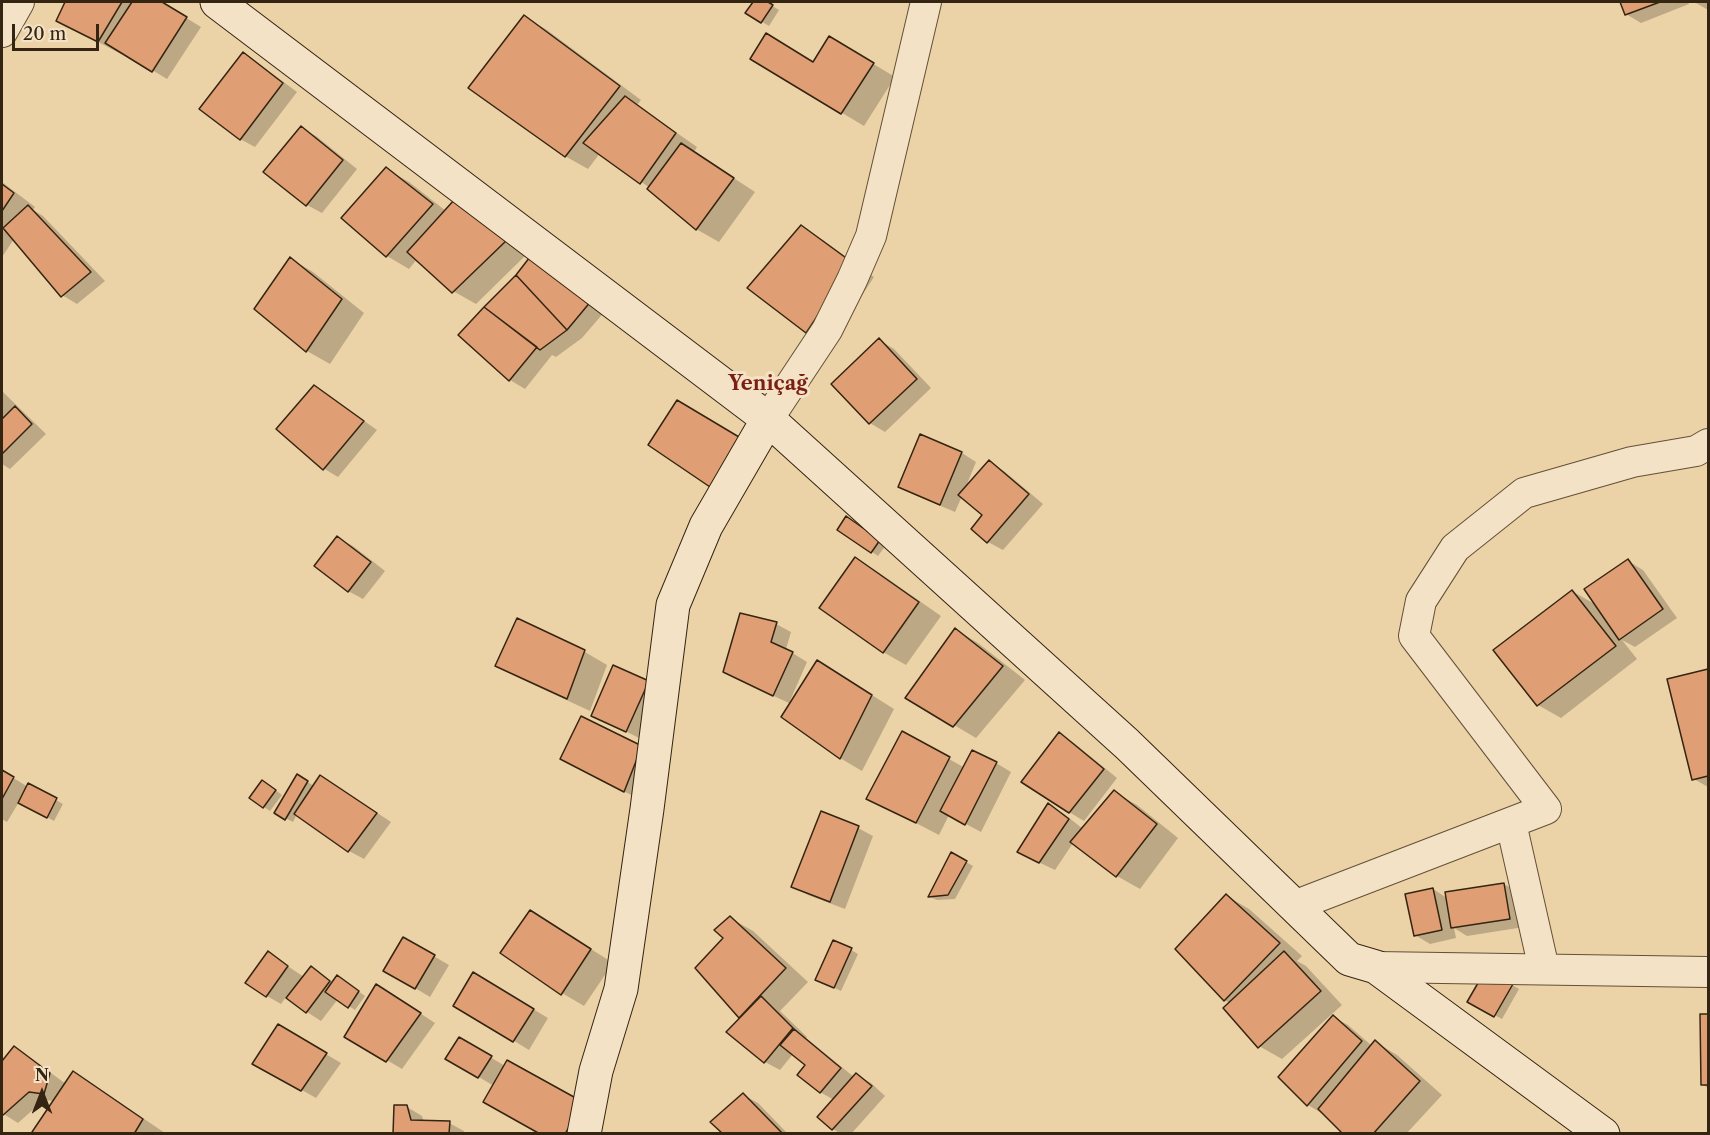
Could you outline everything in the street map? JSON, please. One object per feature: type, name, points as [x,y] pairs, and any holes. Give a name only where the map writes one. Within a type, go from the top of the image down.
[{"type":"street","points":[[2,32],[19,2]]},
{"type":"street","points":[[217,2],[768,419],[1127,744],[1349,959],[1376,967],[1708,972]]},
{"type":"street","points":[[584,1134],[596,1071],[621,989],[673,605],[706,526],[768,419],[827,330],[871,236],[926,2]]},
{"type":"street","points":[[1294,906],[1546,810],[1414,636],[1421,601],[1455,548],[1524,493],[1632,462],[1696,451],[1708,444]]},
{"type":"street","points":[[1511,823],[1544,969]]},
{"type":"street","points":[[1376,967],[1603,1134]]},
{"type":"building","points":[[65,2],[122,2],[98,42],[56,21]]},
{"type":"building","points":[[132,2],[162,2],[187,17],[152,72],[105,43]]},
{"type":"building","points":[[753,2],[768,2],[773,5],[761,23],[745,13]]},
{"type":"building","points":[[1620,2],[1660,2],[1625,15]]},
{"type":"building","points":[[524,15],[620,86],[565,157],[468,88]]},
{"type":"building","points":[[766,33],[813,62],[829,36],[874,63],[841,114],[750,59]]},
{"type":"building","points":[[243,52],[283,83],[240,140],[199,109]]},
{"type":"building","points":[[625,96],[676,133],[640,184],[583,143]]},
{"type":"building","points":[[301,126],[343,160],[306,206],[263,172]]},
{"type":"building","points":[[681,143],[734,178],[696,230],[647,189]]},
{"type":"building","points":[[386,167],[433,204],[386,257],[341,218]]},
{"type":"building","points":[[2,184],[14,193],[2,211]]},
{"type":"building","points":[[455,199],[507,240],[452,293],[407,252]]},
{"type":"building","points":[[28,205],[91,272],[61,297],[3,228]]},
{"type":"building","points":[[801,225],[853,263],[806,333],[747,288]]},
{"type":"building","points":[[533,253],[592,300],[567,330],[516,275]]},
{"type":"building","points":[[290,257],[342,299],[306,352],[254,309]]},
{"type":"building","points":[[516,275],[567,330],[540,350],[484,307]]},
{"type":"building","points":[[484,307],[537,347],[509,381],[458,335]]},
{"type":"building","points":[[879,338],[917,379],[869,424],[831,384]]},
{"type":"building","points":[[314,385],[364,421],[323,470],[276,429]]},
{"type":"building","points":[[677,400],[739,437],[710,487],[648,445]]},
{"type":"building","points":[[15,406],[32,424],[2,454],[2,419]]},
{"type":"building","points":[[920,434],[962,452],[940,505],[898,487]]},
{"type":"building","points":[[989,460],[1029,494],[987,543],[971,529],[982,515],[958,495]]},
{"type":"building","points":[[846,516],[880,540],[871,553],[837,530]]},
{"type":"building","points":[[337,536],[371,562],[348,592],[314,566]]},
{"type":"building","points":[[855,557],[919,602],[883,653],[819,608]]},
{"type":"building","points":[[1628,559],[1663,609],[1619,640],[1584,589]]},
{"type":"building","points":[[1572,590],[1616,646],[1537,706],[1493,650]]},
{"type":"building","points":[[740,613],[777,622],[771,642],[793,652],[773,696],[723,672]]},
{"type":"building","points":[[517,618],[585,650],[567,699],[495,666]]},
{"type":"building","points":[[955,628],[1003,666],[953,727],[905,698]]},
{"type":"building","points":[[817,660],[872,695],[840,759],[781,717]]},
{"type":"building","points":[[613,665],[649,681],[626,732],[591,716]]},
{"type":"building","points":[[1708,669],[1708,776],[1692,780],[1667,679]]},
{"type":"building","points":[[581,716],[642,746],[624,792],[560,759]]},
{"type":"building","points":[[902,731],[950,757],[916,823],[866,799]]},
{"type":"building","points":[[1059,732],[1104,769],[1069,813],[1021,782]]},
{"type":"building","points":[[972,750],[997,762],[965,825],[940,811]]},
{"type":"building","points":[[2,770],[14,777],[2,799]]},
{"type":"building","points":[[297,774],[308,781],[285,820],[274,813]]},
{"type":"building","points":[[320,775],[377,813],[348,852],[294,814]]},
{"type":"building","points":[[262,780],[276,790],[263,808],[249,798]]},
{"type":"building","points":[[28,783],[57,798],[47,818],[18,803]]},
{"type":"building","points":[[1114,790],[1157,824],[1116,877],[1070,842]]},
{"type":"building","points":[[1048,803],[1069,819],[1039,863],[1017,852]]},
{"type":"building","points":[[821,811],[859,826],[830,902],[791,887]]},
{"type":"building","points":[[951,852],[967,861],[948,895],[928,897]]},
{"type":"building","points":[[1504,883],[1510,919],[1451,928],[1445,892]]},
{"type":"building","points":[[1433,888],[1442,930],[1414,936],[1405,894]]},
{"type":"building","points":[[1226,894],[1280,943],[1224,1001],[1175,949]]},
{"type":"building","points":[[530,910],[591,949],[561,995],[500,953]]},
{"type":"building","points":[[730,916],[786,968],[739,1018],[695,968],[723,938],[714,930]]},
{"type":"building","points":[[403,937],[435,955],[415,989],[383,971]]},
{"type":"building","points":[[833,940],[852,948],[834,988],[815,980]]},
{"type":"building","points":[[268,951],[288,966],[266,997],[245,983]]},
{"type":"building","points":[[1284,951],[1321,991],[1258,1048],[1223,1008]]},
{"type":"building","points":[[311,966],[330,981],[306,1013],[286,998]]},
{"type":"building","points":[[473,972],[534,1009],[513,1042],[453,1006]]},
{"type":"building","points":[[337,975],[359,991],[348,1008],[325,992]]},
{"type":"building","points":[[1478,983],[1513,984],[1494,1017],[1467,1002]]},
{"type":"building","points":[[376,984],[421,1013],[386,1062],[344,1037]]},
{"type":"building","points":[[761,996],[793,1028],[764,1063],[726,1032]]},
{"type":"building","points":[[1700,1014],[1708,1014],[1708,1085],[1701,1085]]},
{"type":"building","points":[[1333,1015],[1362,1041],[1307,1106],[1278,1077]]},
{"type":"building","points":[[278,1024],[327,1053],[301,1091],[252,1064]]},
{"type":"building","points":[[794,1029],[841,1068],[820,1093],[797,1075],[805,1065],[780,1045]]},
{"type":"building","points":[[459,1037],[492,1056],[478,1078],[445,1059]]},
{"type":"building","points":[[1375,1040],[1420,1081],[1373,1134],[1343,1134],[1318,1109]]},
{"type":"building","points":[[14,1046],[50,1073],[44,1094],[29,1092],[2,1116],[2,1061]]},
{"type":"building","points":[[507,1060],[583,1102],[565,1134],[540,1134],[483,1102]]},
{"type":"building","points":[[73,1071],[143,1119],[134,1134],[36,1134],[32,1132]]},
{"type":"building","points":[[856,1073],[872,1086],[832,1130],[817,1117]]},
{"type":"building","points":[[743,1093],[783,1134],[723,1134],[710,1122]]},
{"type":"building","points":[[394,1105],[407,1105],[411,1120],[450,1121],[449,1134],[393,1134]]},
{"type":"district","name":"Yeniçağ","points":[[768,384]]}]
